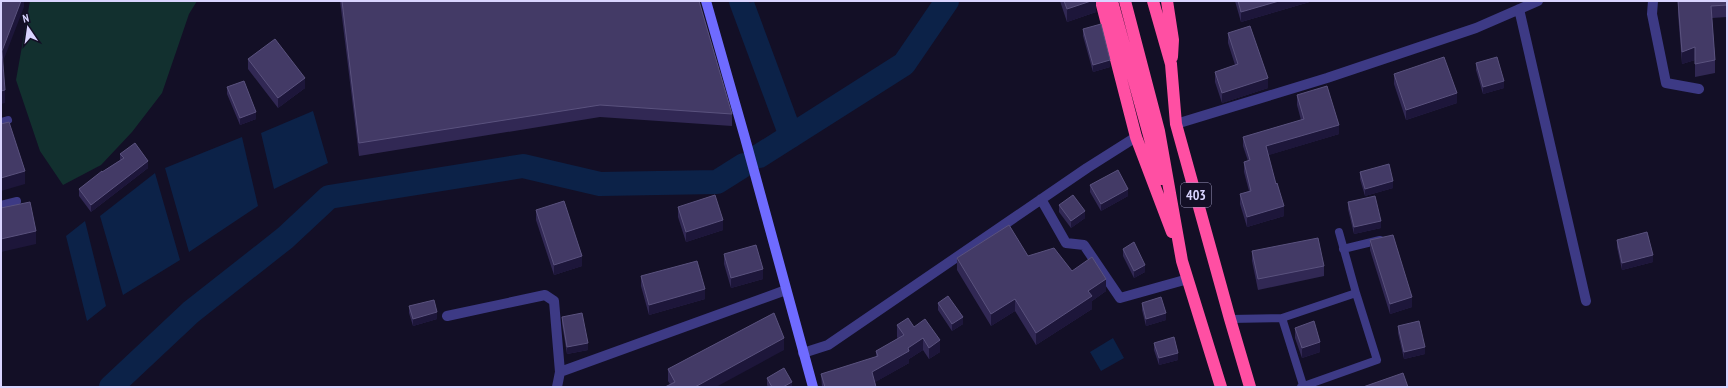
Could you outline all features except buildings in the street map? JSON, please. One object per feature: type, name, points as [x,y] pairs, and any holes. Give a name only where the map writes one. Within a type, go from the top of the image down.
[{"type":"highway","points":[[1101,1],[1136,137],[1182,261]]},
{"type":"highway","points":[[1112,1],[1182,261]]},
{"type":"highway","name":"403","points":[[1125,1],[1160,131],[1182,261],[1221,387]]},
{"type":"highway","name":"403","points":[[1153,1],[1170,58],[1176,124],[1250,387]]},
{"type":"highway","points":[[1158,1],[1170,58]]},
{"type":"highway","points":[[1167,1],[1173,40],[1170,58]]},
{"type":"street","points":[[706,1],[746,138],[813,387]]},
{"type":"street","points":[[1176,124],[1327,78],[1476,28],[1538,1]]},
{"type":"street","points":[[1653,1],[1652,14],[1666,83],[1699,90]]},
{"type":"street","points":[[1519,9],[1586,301]]},
{"type":"street","points":[[803,353],[828,345],[1041,199],[1136,137]]},
{"type":"street","points":[[1041,199],[1066,243],[1084,244],[1120,298],[1188,279]]},
{"type":"street","points":[[560,372],[786,290]]},
{"type":"street","points":[[447,316],[545,294],[554,301],[560,372],[557,387]]},
{"type":"lane","points":[[1,205],[17,201]]},
{"type":"lane","points":[[1282,318],[1302,386],[1377,360],[1339,232]]},
{"type":"lane","points":[[1344,249],[1382,239]]},
{"type":"lane","points":[[1230,319],[1282,318],[1356,293]]},
{"type":"green space","points":[[30,1],[197,1],[189,14],[162,93],[132,132],[101,165],[63,185],[40,151],[16,80]]},
{"type":"water","points":[[313,111],[328,163],[274,189],[261,133]]},
{"type":"water","points":[[242,137],[258,206],[189,252],[165,168]]},
{"type":"water","points":[[155,173],[180,260],[123,295],[100,216]]},
{"type":"water","points":[[85,221],[106,306],[87,321],[66,236]]},
{"type":"water","points":[[1113,338],[1124,358],[1101,371],[1090,352]]},
{"type":"waterway","points":[[741,1],[791,136]]},
{"type":"waterway","points":[[759,156],[904,64],[947,1]]},
{"type":"waterway","points":[[111,387],[191,312],[285,238],[329,197],[523,166],[600,184],[717,182],[744,165]]}]
